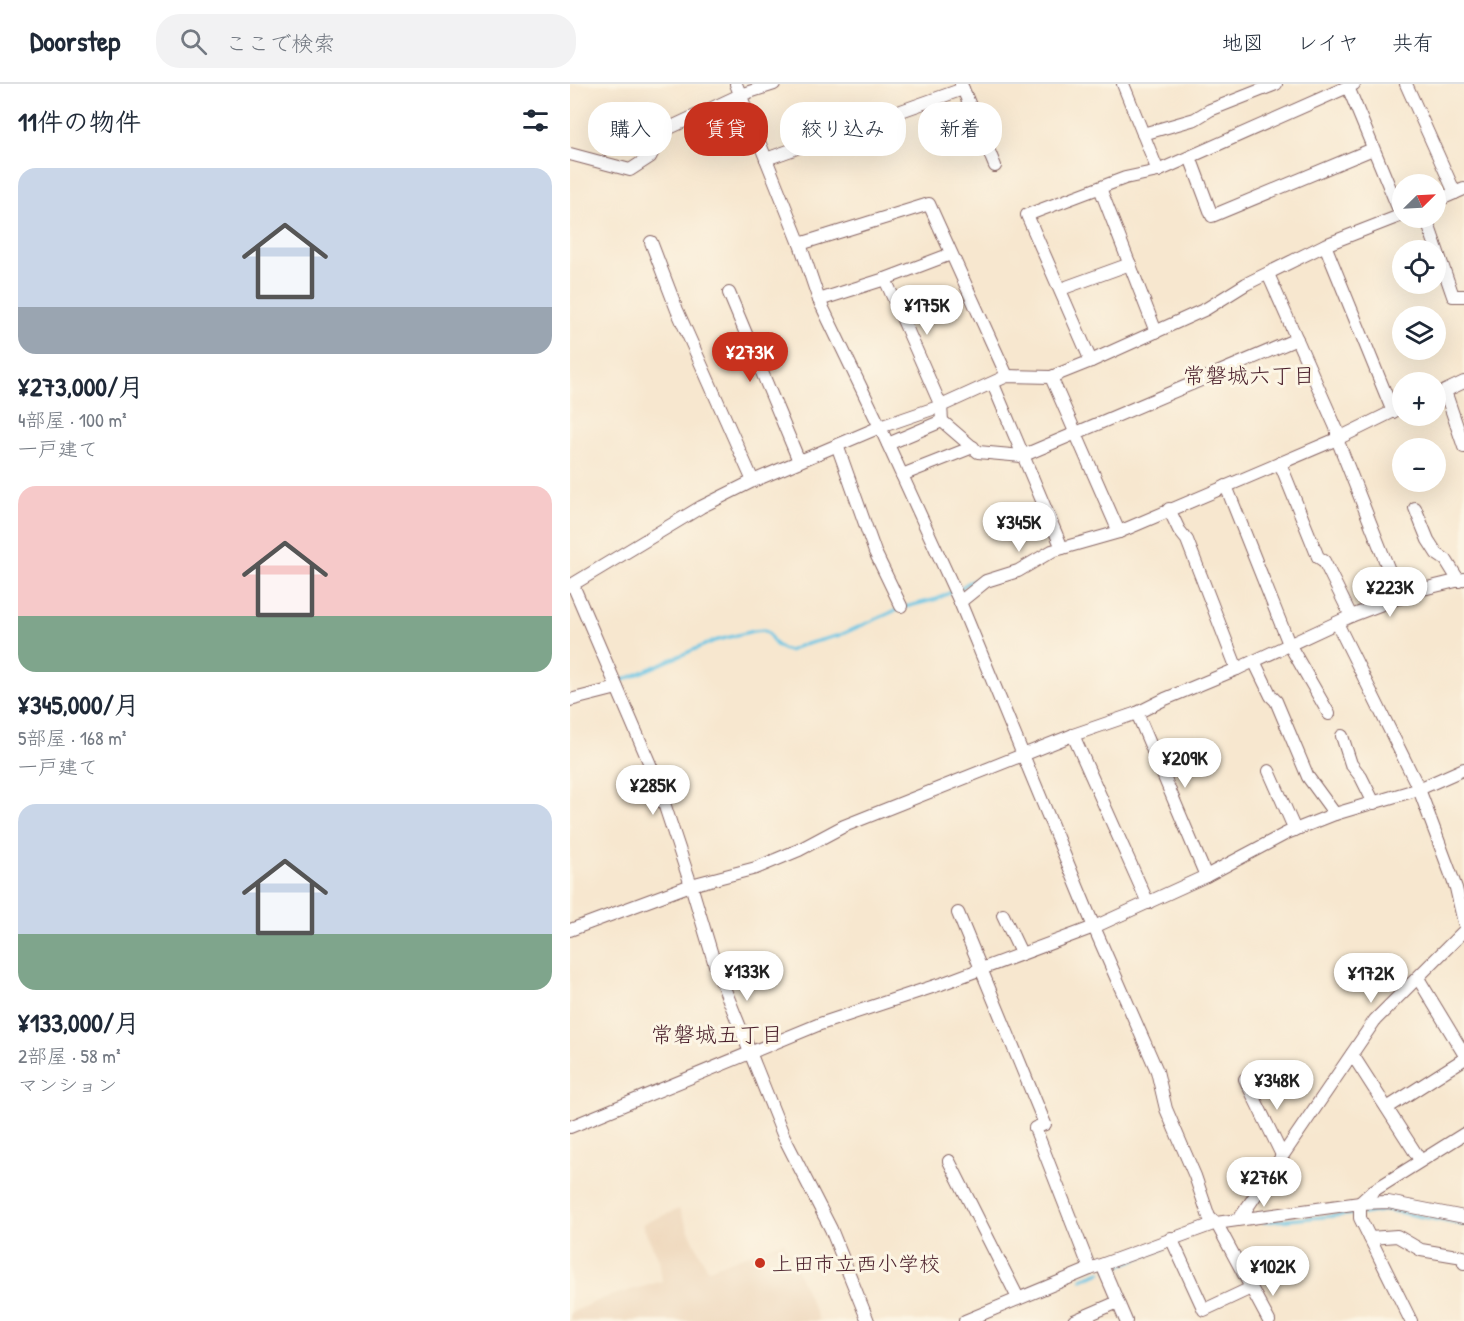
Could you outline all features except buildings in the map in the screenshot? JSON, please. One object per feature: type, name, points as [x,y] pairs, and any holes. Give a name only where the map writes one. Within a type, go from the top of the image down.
[{"type":"street","points":[[570,154],[630,170],[650,157],[663,131],[738,90],[774,84]]},
{"type":"street","points":[[1123,84],[1158,171]]},
{"type":"street","points":[[1143,134],[1195,119],[1210,110],[1276,84]]},
{"type":"street","points":[[1406,84],[1459,191]]},
{"type":"street","points":[[1091,361],[1028,215],[1125,178],[1158,171],[1351,85],[1373,149],[1392,192]]},
{"type":"street","points":[[766,159],[962,87],[995,166]]},
{"type":"street","points":[[738,90],[800,244],[819,300],[960,602],[1156,1071],[1166,1109],[1195,1176],[1209,1217],[1216,1223],[1269,1321]]},
{"type":"street","points":[[1190,158],[1212,216],[1373,149]]},
{"type":"street","points":[[1100,188],[1156,332]]},
{"type":"street","points":[[800,244],[929,204],[1007,376]]},
{"type":"street","points":[[868,1321],[831,1229],[784,1137],[714,965],[691,885],[651,766],[572,586],[701,507],[753,481],[880,427],[941,406],[1007,376],[1051,377],[1091,361],[1206,309],[1245,284],[1325,245],[1392,219]]},
{"type":"street","points":[[1429,228],[1453,296],[1464,296]]},
{"type":"street","points":[[651,242],[677,310],[753,481]]},
{"type":"street","points":[[1325,245],[1392,396]]},
{"type":"street","points":[[819,300],[885,279],[951,254]]},
{"type":"street","points":[[1061,289],[1130,264]]},
{"type":"street","points":[[1268,274],[1337,430],[1337,439],[1400,598]]},
{"type":"street","points":[[885,279],[941,406],[942,421],[978,452],[1022,456],[1297,339]]},
{"type":"street","points":[[729,293],[799,461]]},
{"type":"street","points":[[1051,377],[1119,532]]},
{"type":"street","points":[[1446,389],[1464,382]]},
{"type":"street","points":[[993,384],[1062,548]]},
{"type":"street","points":[[1446,405],[1464,447]]},
{"type":"street","points":[[960,602],[986,581],[1018,571],[1062,548],[1119,532],[1337,439],[1392,412]]},
{"type":"street","points":[[888,444],[942,421]]},
{"type":"street","points":[[837,445],[875,552],[901,606]]},
{"type":"street","points":[[902,474],[973,447]]},
{"type":"street","points":[[1280,463],[1318,557],[1324,561],[1352,616]]},
{"type":"street","points":[[1226,486],[1289,644],[1329,714]]},
{"type":"street","points":[[570,930],[691,885],[756,868],[799,850],[844,826],[1023,757],[1073,735],[1137,713],[1352,616],[1419,590],[1462,580],[1446,560],[1437,554],[1428,540],[1415,508]]},
{"type":"street","points":[[1169,510],[1187,540],[1237,669]]},
{"type":"street","points":[[1337,623],[1419,789],[1456,888],[1464,923]]},
{"type":"street","points":[[1254,661],[1271,696],[1276,701],[1308,777],[1335,814]]},
{"type":"street","points":[[570,699],[617,688]]},
{"type":"street","points":[[1137,713],[1206,876]]},
{"type":"street","points":[[1073,735],[1148,903]]},
{"type":"street","points":[[1342,736],[1351,764],[1361,777],[1374,803]]},
{"type":"street","points":[[570,1127],[820,1024],[941,984],[1094,927],[1206,876],[1294,830],[1335,814],[1419,789],[1464,769]]},
{"type":"street","points":[[1269,771],[1294,830]]},
{"type":"street","points":[[958,913],[1045,1124],[1035,1128],[1096,1267],[1118,1302],[1126,1321]]},
{"type":"street","points":[[1003,915],[1021,953]]},
{"type":"street","points":[[1240,1218],[1375,1020],[1464,931]]},
{"type":"street","points":[[1418,978],[1464,1054]]},
{"type":"street","points":[[1352,1054],[1420,1160]]},
{"type":"street","points":[[1387,1108],[1464,1059]]},
{"type":"street","points":[[1245,1079],[1282,1155]]},
{"type":"street","points":[[1411,1321],[1360,1218],[1360,1203],[1373,1191],[1464,1134]]},
{"type":"street","points":[[949,1161],[1018,1298]]},
{"type":"street","points":[[965,1321],[1096,1267],[1216,1223],[1360,1203],[1388,1202],[1464,1217]]},
{"type":"street","points":[[1370,1238],[1397,1236],[1421,1250],[1463,1257],[1464,1263]]},
{"type":"street","points":[[1171,1238],[1204,1310],[1251,1288]]},
{"type":"street","points":[[1074,1321],[1118,1302]]},
{"type":"shaded area","name":"上田市立西小学校","points":[[679,1209],[709,1269],[784,1241],[819,1321],[570,1321],[570,1313],[604,1298],[662,1281],[659,1260],[642,1224]]},
{"type":"waterway","points":[[959,589],[983,577]]},
{"type":"waterway","points":[[905,607],[937,599],[953,591]]},
{"type":"waterway","points":[[619,682],[714,641],[764,630],[775,644],[789,651],[840,635],[899,609]]},
{"type":"waterway","points":[[1363,1214],[1387,1210],[1464,1225]]},
{"type":"waterway","points":[[1264,1222],[1356,1214]]},
{"type":"waterway","points":[[1107,1270],[1163,1249]]},
{"type":"waterway","points":[[1082,1279],[1101,1272]]},
{"type":"place","name":"上田市立西小学校","points":[[760,1263]]},
{"type":"district","name":"常磐城六丁目","points":[[1249,375]]},
{"type":"district","name":"常磐城五丁目","points":[[717,1034]]}]
